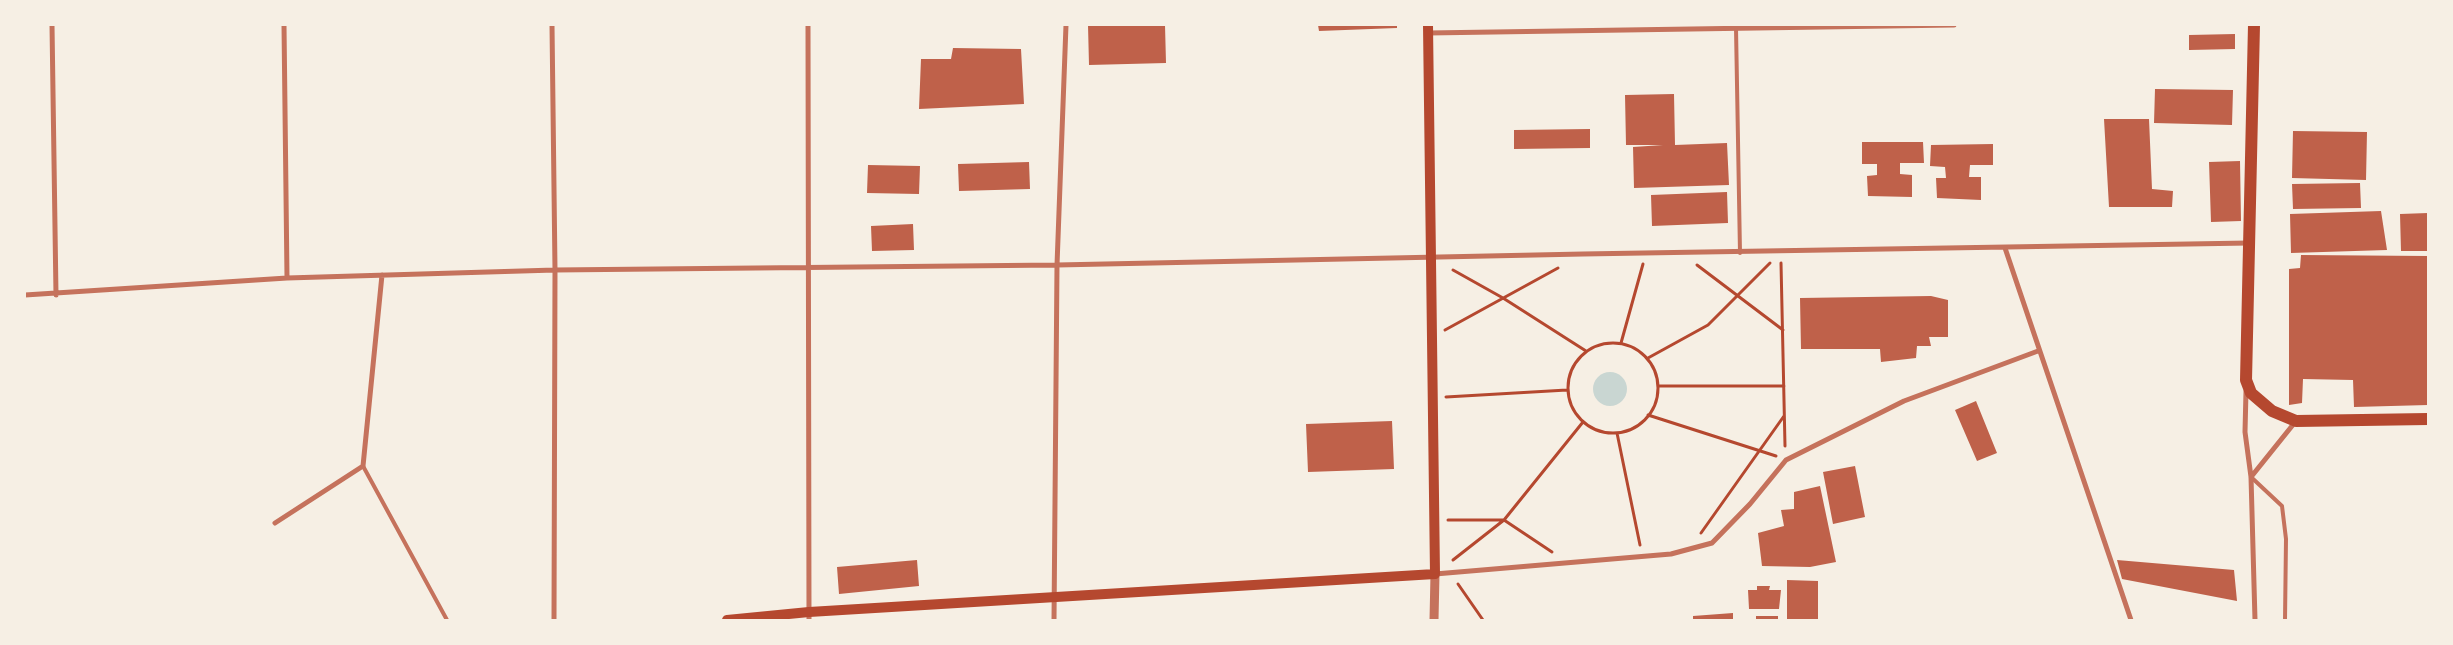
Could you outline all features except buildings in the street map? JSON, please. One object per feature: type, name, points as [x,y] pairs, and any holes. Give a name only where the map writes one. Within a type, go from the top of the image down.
[{"type":"main road","points":[[2254,25],[2246,380],[2251,394],[2272,411],[2296,421],[2428,419]]},
{"type":"main road","points":[[727,620],[809,616],[1054,597],[1435,574],[1432,521],[1428,29]]},
{"type":"street","points":[[52,25],[56,294]]},
{"type":"street","points":[[284,25],[287,278]]},
{"type":"street","points":[[552,25],[556,270],[554,620]]},
{"type":"street","points":[[808,25],[809,616]]},
{"type":"street","points":[[1054,620],[1057,265],[1066,25]]},
{"type":"street","points":[[1428,29],[1954,25]]},
{"type":"street","points":[[25,295],[287,278],[556,270],[1057,265],[2249,243]]},
{"type":"street","points":[[2005,248],[2038,351],[2131,620]]},
{"type":"street","points":[[275,523],[362,466],[382,275]]},
{"type":"street","points":[[1434,620],[1435,574],[1672,554],[1712,543],[1750,504],[1786,460],[1904,401],[2038,351]]},
{"type":"street","points":[[2246,380],[2246,441],[2251,477],[2255,620]]},
{"type":"street","points":[[2251,477],[2296,421]]},
{"type":"lane","points":[[1736,28],[1740,253]]},
{"type":"lane","points":[[362,466],[446,620]]},
{"type":"lane","points":[[2251,477],[2282,506],[2286,539],[2285,620]]},
{"type":"path","points":[[1648,358],[1708,325],[1781,252]]},
{"type":"path","points":[[1648,415],[1786,460],[1781,252]]},
{"type":"path","points":[[1622,343],[1646,254]]},
{"type":"path","points":[[1683,254],[1783,330]]},
{"type":"path","points":[[1430,257],[1503,298],[1586,351]]},
{"type":"path","points":[[1431,338],[1559,267]]},
{"type":"path","points":[[1622,343],[1636,348],[1648,358],[1655,372],[1658,386],[1656,402],[1648,415],[1635,427],[1617,432],[1605,432],[1583,422],[1575,413],[1568,390],[1572,369],[1586,351],[1596,345],[1622,343]]},
{"type":"path","points":[[1658,386],[1784,386]]},
{"type":"path","points":[[1432,398],[1568,390]]},
{"type":"path","points":[[1689,549],[1784,415]]},
{"type":"path","points":[[1435,574],[1504,520],[1583,422]]},
{"type":"path","points":[[1617,432],[1642,556]]},
{"type":"path","points":[[1432,521],[1504,520],[1569,563]]},
{"type":"path","points":[[1450,573],[1483,620]]},
{"type":"shaded area","points":[[1610,372],[1617,373],[1622,377],[1626,382],[1626,396],[1622,401],[1617,405],[1610,406],[1603,405],[1598,401],[1594,396],[1593,389],[1594,382],[1598,377],[1603,373]]}]
